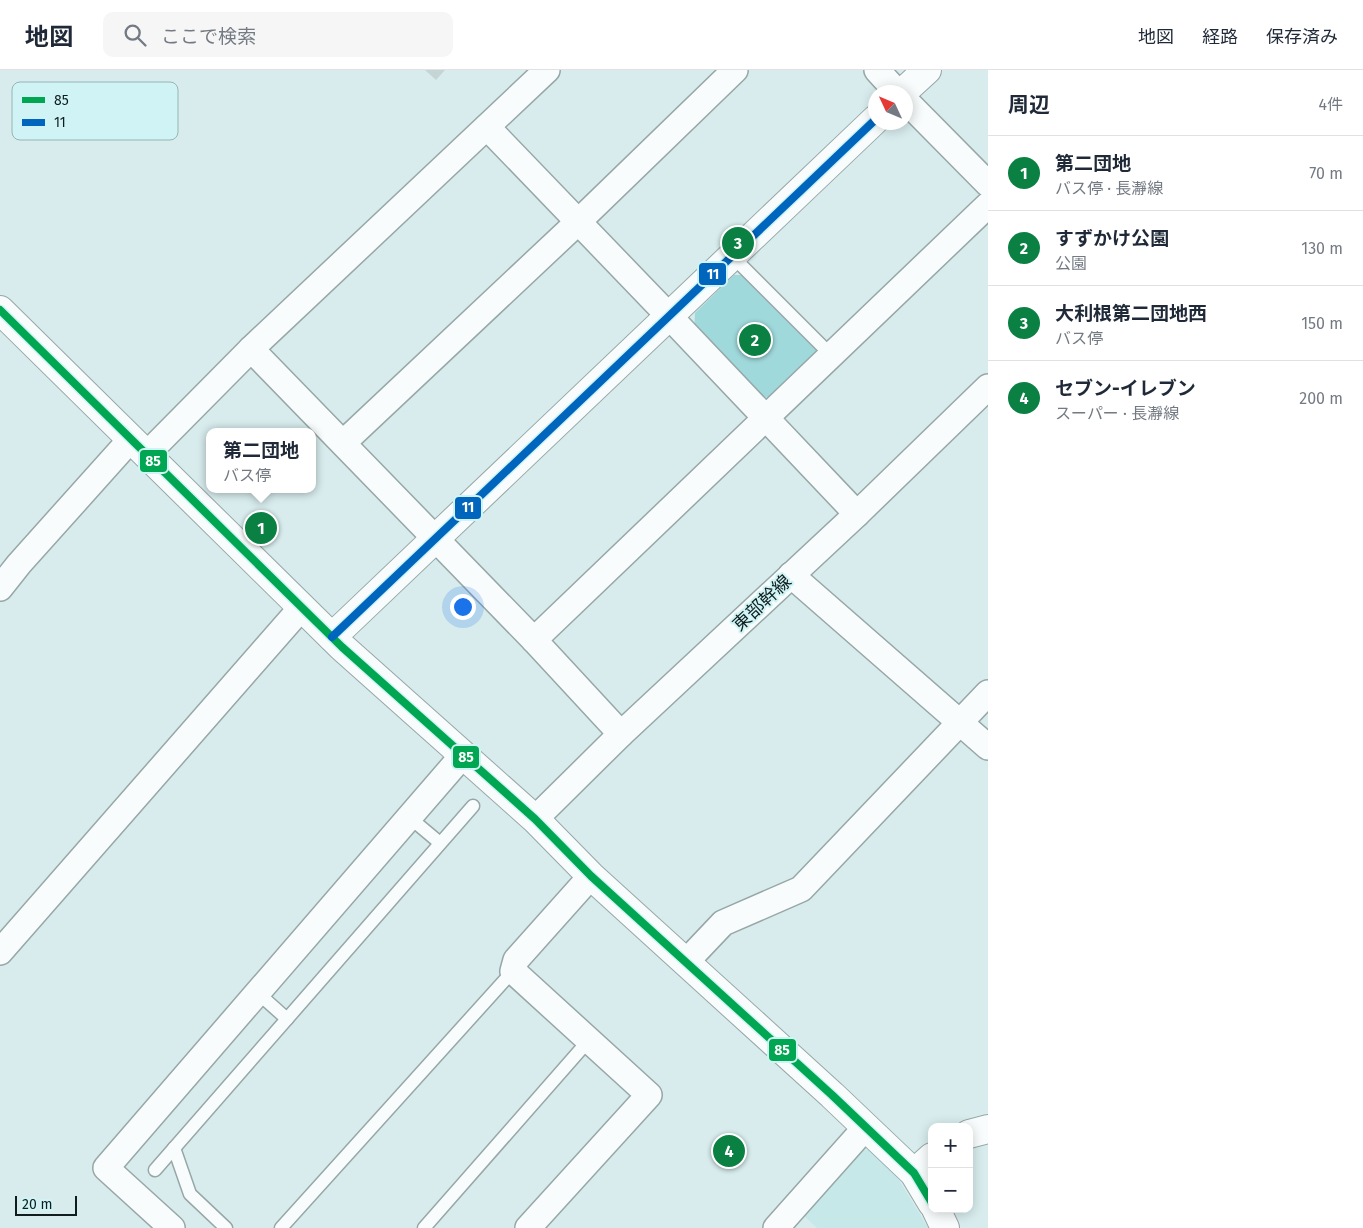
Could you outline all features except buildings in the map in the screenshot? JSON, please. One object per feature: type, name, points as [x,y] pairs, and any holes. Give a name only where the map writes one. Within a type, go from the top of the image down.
[{"type":"main road","points":[[911,85],[927,70]]},
{"type":"main road","points":[[332,637],[868,127]]},
{"type":"main road","points":[[0,310],[332,637],[535,819],[591,876],[866,1127],[923,1165],[928,1186]]},
{"type":"main road","points":[[973,1133],[988,1129]]},
{"type":"main road","points":[[938,1213],[945,1228]]},
{"type":"street","points":[[0,588],[19,564],[139,447],[251,349],[548,70]]},
{"type":"street","points":[[343,443],[578,222],[735,70]]},
{"type":"street","points":[[877,70],[891,85]]},
{"type":"street","points":[[913,108],[988,184]]},
{"type":"street","points":[[487,127],[857,514]]},
{"type":"street","points":[[534,640],[988,205]]},
{"type":"street","points":[[251,349],[534,640],[621,734]]},
{"type":"street","name":"東部幹線","points":[[535,819],[621,734],[857,514],[988,387]]},
{"type":"street","points":[[791,575],[988,748]]},
{"type":"street","points":[[0,952],[302,607]]},
{"type":"street","points":[[686,962],[723,924],[801,889],[988,692]]},
{"type":"street","points":[[172,1228],[106,1168],[463,755]]},
{"type":"street","points":[[528,1228],[649,1096],[513,971],[516,960],[591,876]]},
{"type":"street","points":[[776,1228],[866,1127]]},
{"type":"lane","points":[[732,256],[831,355]]},
{"type":"lane","points":[[155,1170],[473,806]]},
{"type":"lane","points":[[409,817],[440,843]]},
{"type":"lane","points":[[281,1228],[513,971]]},
{"type":"lane","points":[[258,993],[287,1018]]},
{"type":"lane","points":[[424,1228],[589,1040]]},
{"type":"lane","points":[[174,1148],[190,1194],[226,1228]]},
{"type":"shaded area","points":[[734,275],[744,275],[817,349],[815,358],[776,398],[760,397],[694,331],[695,313]]},
{"type":"shaded area","points":[[870,1149],[899,1180],[928,1228],[817,1228],[804,1216],[856,1152]]},
{"type":"transit line","name":"11","points":[[332,637],[868,127]]},
{"type":"transit line","name":"85","points":[[0,310],[342,647],[535,819],[591,876],[832,1095],[914,1173],[928,1196]]},
{"type":"place","name":"大利根第二団地西","points":[[738,243]]},
{"type":"place","name":"すずかけ公園","points":[[755,340]]},
{"type":"place","name":"第二団地","points":[[261,528]]},
{"type":"place","name":"セブン-イレブン","points":[[729,1151]]}]
